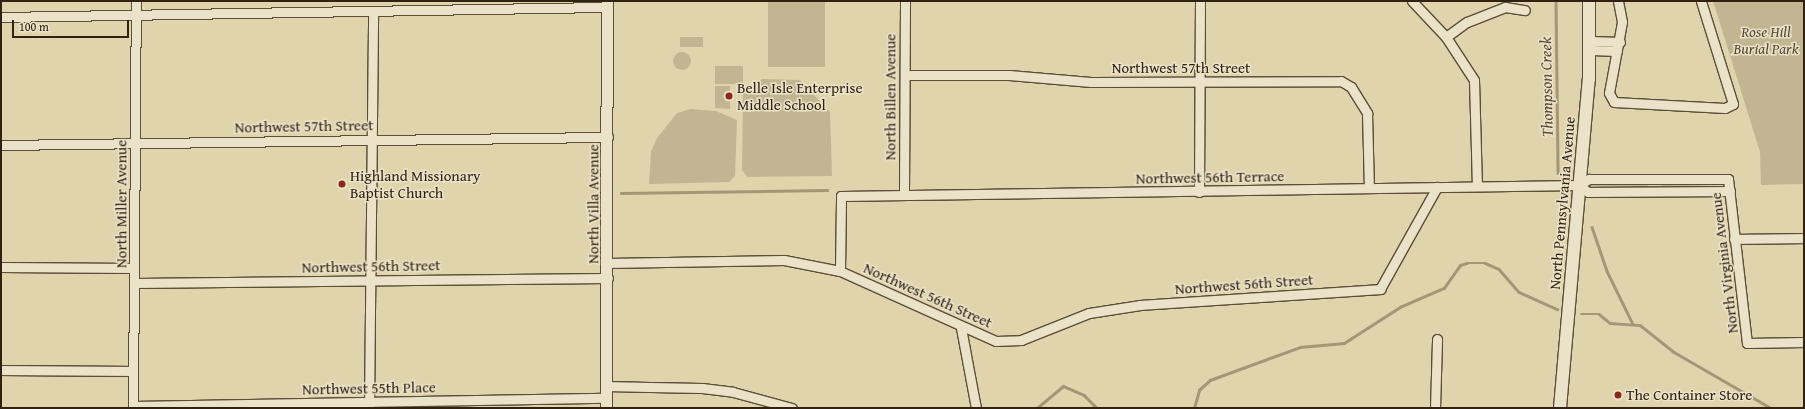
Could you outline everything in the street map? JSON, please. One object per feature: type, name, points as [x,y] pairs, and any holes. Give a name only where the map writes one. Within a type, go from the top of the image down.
[{"type":"main road","name":"North Pennsylvania Avenue","points":[[1560,408],[1591,45],[1589,1]]},
{"type":"street","name":"North Miller Avenue","points":[[133,407],[136,1]]},
{"type":"street","name":"North Billen Avenue","points":[[904,194],[905,1]]},
{"type":"street","points":[[1199,192],[1198,82],[1200,1]]},
{"type":"street","points":[[1412,1],[1446,37],[1474,80],[1477,186]]},
{"type":"street","points":[[1618,1],[1622,22],[1620,42],[1609,93],[1614,102],[1625,105],[1685,104],[1699,109],[1725,108],[1733,104],[1701,1]]},
{"type":"street","points":[[1,17],[374,11],[607,4]]},
{"type":"street","name":"North Villa Avenue","points":[[606,403],[608,278],[607,4]]},
{"type":"street","points":[[1446,37],[1467,22],[1505,8],[1525,10]]},
{"type":"street","points":[[369,405],[371,139],[374,11]]},
{"type":"street","points":[[1591,45],[1620,42]]},
{"type":"street","points":[[1591,45],[1617,51]]},
{"type":"street","name":"Northwest 57th Street","points":[[905,75],[1198,82],[1341,81],[1351,87],[1367,113],[1369,188]]},
{"type":"street","name":"Northwest 57th Street","points":[[1,145],[608,137]]},
{"type":"street","name":"Northwest 56th Terrace","points":[[840,271],[841,196],[904,194],[1199,192],[1579,185],[1589,179],[1728,179]]},
{"type":"street","points":[[1653,179],[1653,191]]},
{"type":"street","name":"North Virginia Avenue","points":[[1728,179],[1747,343],[1804,342]]},
{"type":"street","name":"Northwest 56th Terrace","points":[[1579,185],[1588,192],[1730,191]]},
{"type":"street","name":"Northwest 56th Street","points":[[607,263],[784,260],[840,271],[962,328],[996,341],[1021,340],[1089,313],[1140,305],[1380,289],[1437,187]]},
{"type":"street","points":[[1734,239],[1804,238]]},
{"type":"street","points":[[1,267],[134,268]]},
{"type":"street","name":"Northwest 56th Street","points":[[134,283],[608,278]]},
{"type":"street","points":[[962,328],[976,408]]},
{"type":"street","points":[[1435,408],[1437,339]]},
{"type":"street","points":[[1,370],[133,371]]},
{"type":"street","points":[[606,386],[702,388],[733,392],[792,408]]},
{"type":"street","name":"Northwest 55th Place","points":[[133,407],[606,403]]},
{"type":"green space","points":[[768,1],[825,1],[825,67],[768,67]]},
{"type":"green space","name":"Rose Hill Burial Park","points":[[1713,1],[1804,1],[1804,184],[1761,185],[1760,152]]},
{"type":"green space","points":[[680,37],[703,37],[703,47],[680,47]]},
{"type":"green space","points":[[682,52],[688,55],[691,61],[688,67],[682,70],[676,67],[673,61],[676,55]]},
{"type":"green space","points":[[715,66],[743,66],[743,84],[715,84]]},
{"type":"green space","points":[[762,79],[800,80],[830,112],[832,176],[747,177],[742,170],[743,91]]},
{"type":"green space","points":[[715,86],[730,86],[730,109],[715,108]]},
{"type":"green space","points":[[691,109],[716,111],[737,120],[735,176],[729,182],[649,184],[651,152],[657,138],[677,113]]},
{"type":"green space","points":[[1590,183],[1647,183],[1648,187],[1589,187]]},
{"type":"green space","points":[[1661,183],[1720,183],[1720,185],[1661,187]]},
{"type":"waterway","name":"Thompson Creek","points":[[1556,1],[1558,173]]},
{"type":"waterway","points":[[621,193],[827,190]]},
{"type":"waterway","name":"Thompson Creek","points":[[1592,227],[1607,271],[1633,324]]},
{"type":"waterway","points":[[1194,408],[1199,390],[1210,380],[1300,347],[1344,343],[1400,307],[1444,288],[1460,265],[1467,263],[1485,263],[1499,269],[1519,292],[1557,309]]},
{"type":"waterway","points":[[1581,314],[1599,314],[1610,323],[1640,325],[1674,352],[1771,408]]},
{"type":"waterway","points":[[1037,408],[1063,386],[1084,395],[1097,408]]},
{"type":"place","name":"Belle Isle Enterprise Middle School","points":[[729,96]]},
{"type":"place","name":"Highland Missionary Baptist Church","points":[[342,184]]},
{"type":"place","name":"The Container Store","points":[[1618,395]]}]
